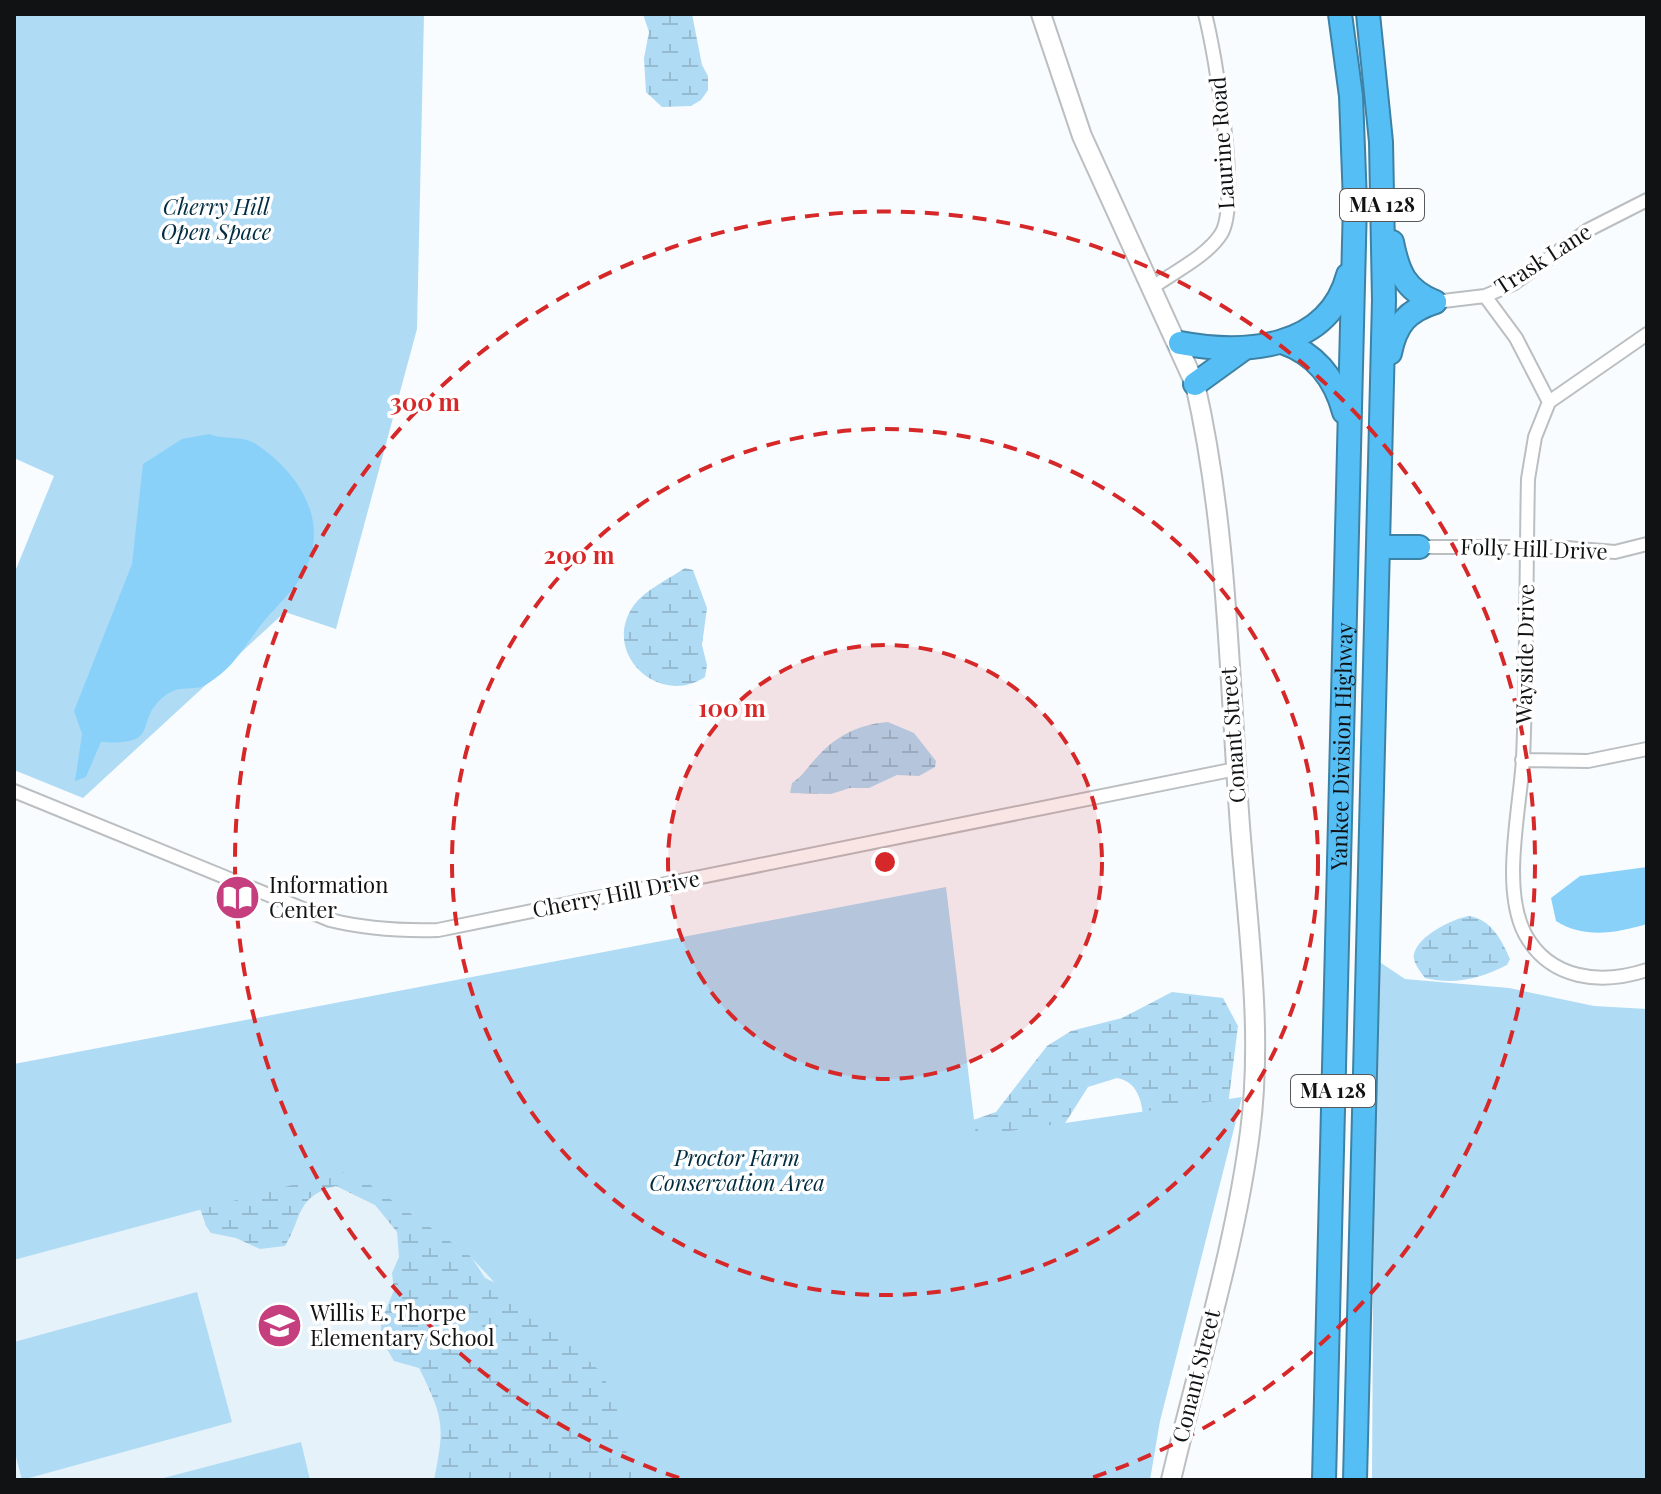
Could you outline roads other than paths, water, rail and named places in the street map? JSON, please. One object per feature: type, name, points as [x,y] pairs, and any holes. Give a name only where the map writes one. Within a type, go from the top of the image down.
[{"type":"highway","name":"Yankee Division Highway","points":[[1324,1480],[1354,251],[1352,120],[1340,14]]},
{"type":"highway","name":"Yankee Division Highway","points":[[1355,1480],[1381,397],[1382,196],[1377,89],[1368,14]]},
{"type":"highway","points":[[1382,196],[1402,278],[1410,289],[1435,302]]},
{"type":"highway","points":[[1180,343],[1242,350],[1282,342],[1327,318],[1345,285],[1354,251]]},
{"type":"highway","points":[[1381,397],[1399,324],[1417,308],[1435,302]]},
{"type":"highway","points":[[1282,342],[1306,353],[1328,373],[1340,397],[1348,431]]},
{"type":"highway","points":[[1195,384],[1242,350]]},
{"type":"highway","points":[[1378,547],[1419,547]]},
{"type":"main road","name":"Conant Street","points":[[1041,14],[1082,136],[1180,343],[1195,384],[1212,474],[1252,988],[1250,1131],[1239,1197],[1171,1480]]},
{"type":"street","name":"Laurine Road","points":[[1153,287],[1209,247],[1222,234],[1227,218],[1224,130],[1215,56],[1205,14]]},
{"type":"street","name":"Trask Lane","points":[[1435,302],[1485,296],[1513,284],[1588,230],[1647,200]]},
{"type":"street","points":[[1485,296],[1516,338],[1549,402],[1647,334]]},
{"type":"street","name":"Wayside Drive","points":[[1549,402],[1531,454],[1522,760],[1514,871],[1516,909],[1525,934],[1542,957],[1560,971],[1611,979],[1647,970]]},
{"type":"street","name":"Folly Hill Drive","points":[[1419,547],[1527,547],[1615,552],[1647,544]]},
{"type":"street","points":[[1522,760],[1588,761],[1647,749]]},
{"type":"street","name":"Cherry Hill Drive","points":[[14,791],[330,920],[359,927],[401,931],[438,930],[1236,769]]},
{"type":"place","name":"Information Center","points":[[238,898]]},
{"type":"place","name":"Willis E. Thorpe Elementary School","points":[[279,1326]]},
{"type":"park label","name":"Cherry Hill Open Space","points":[[216,220]]},
{"type":"park label","name":"Proctor Farm Conservation Area","points":[[737,1170]]}]
